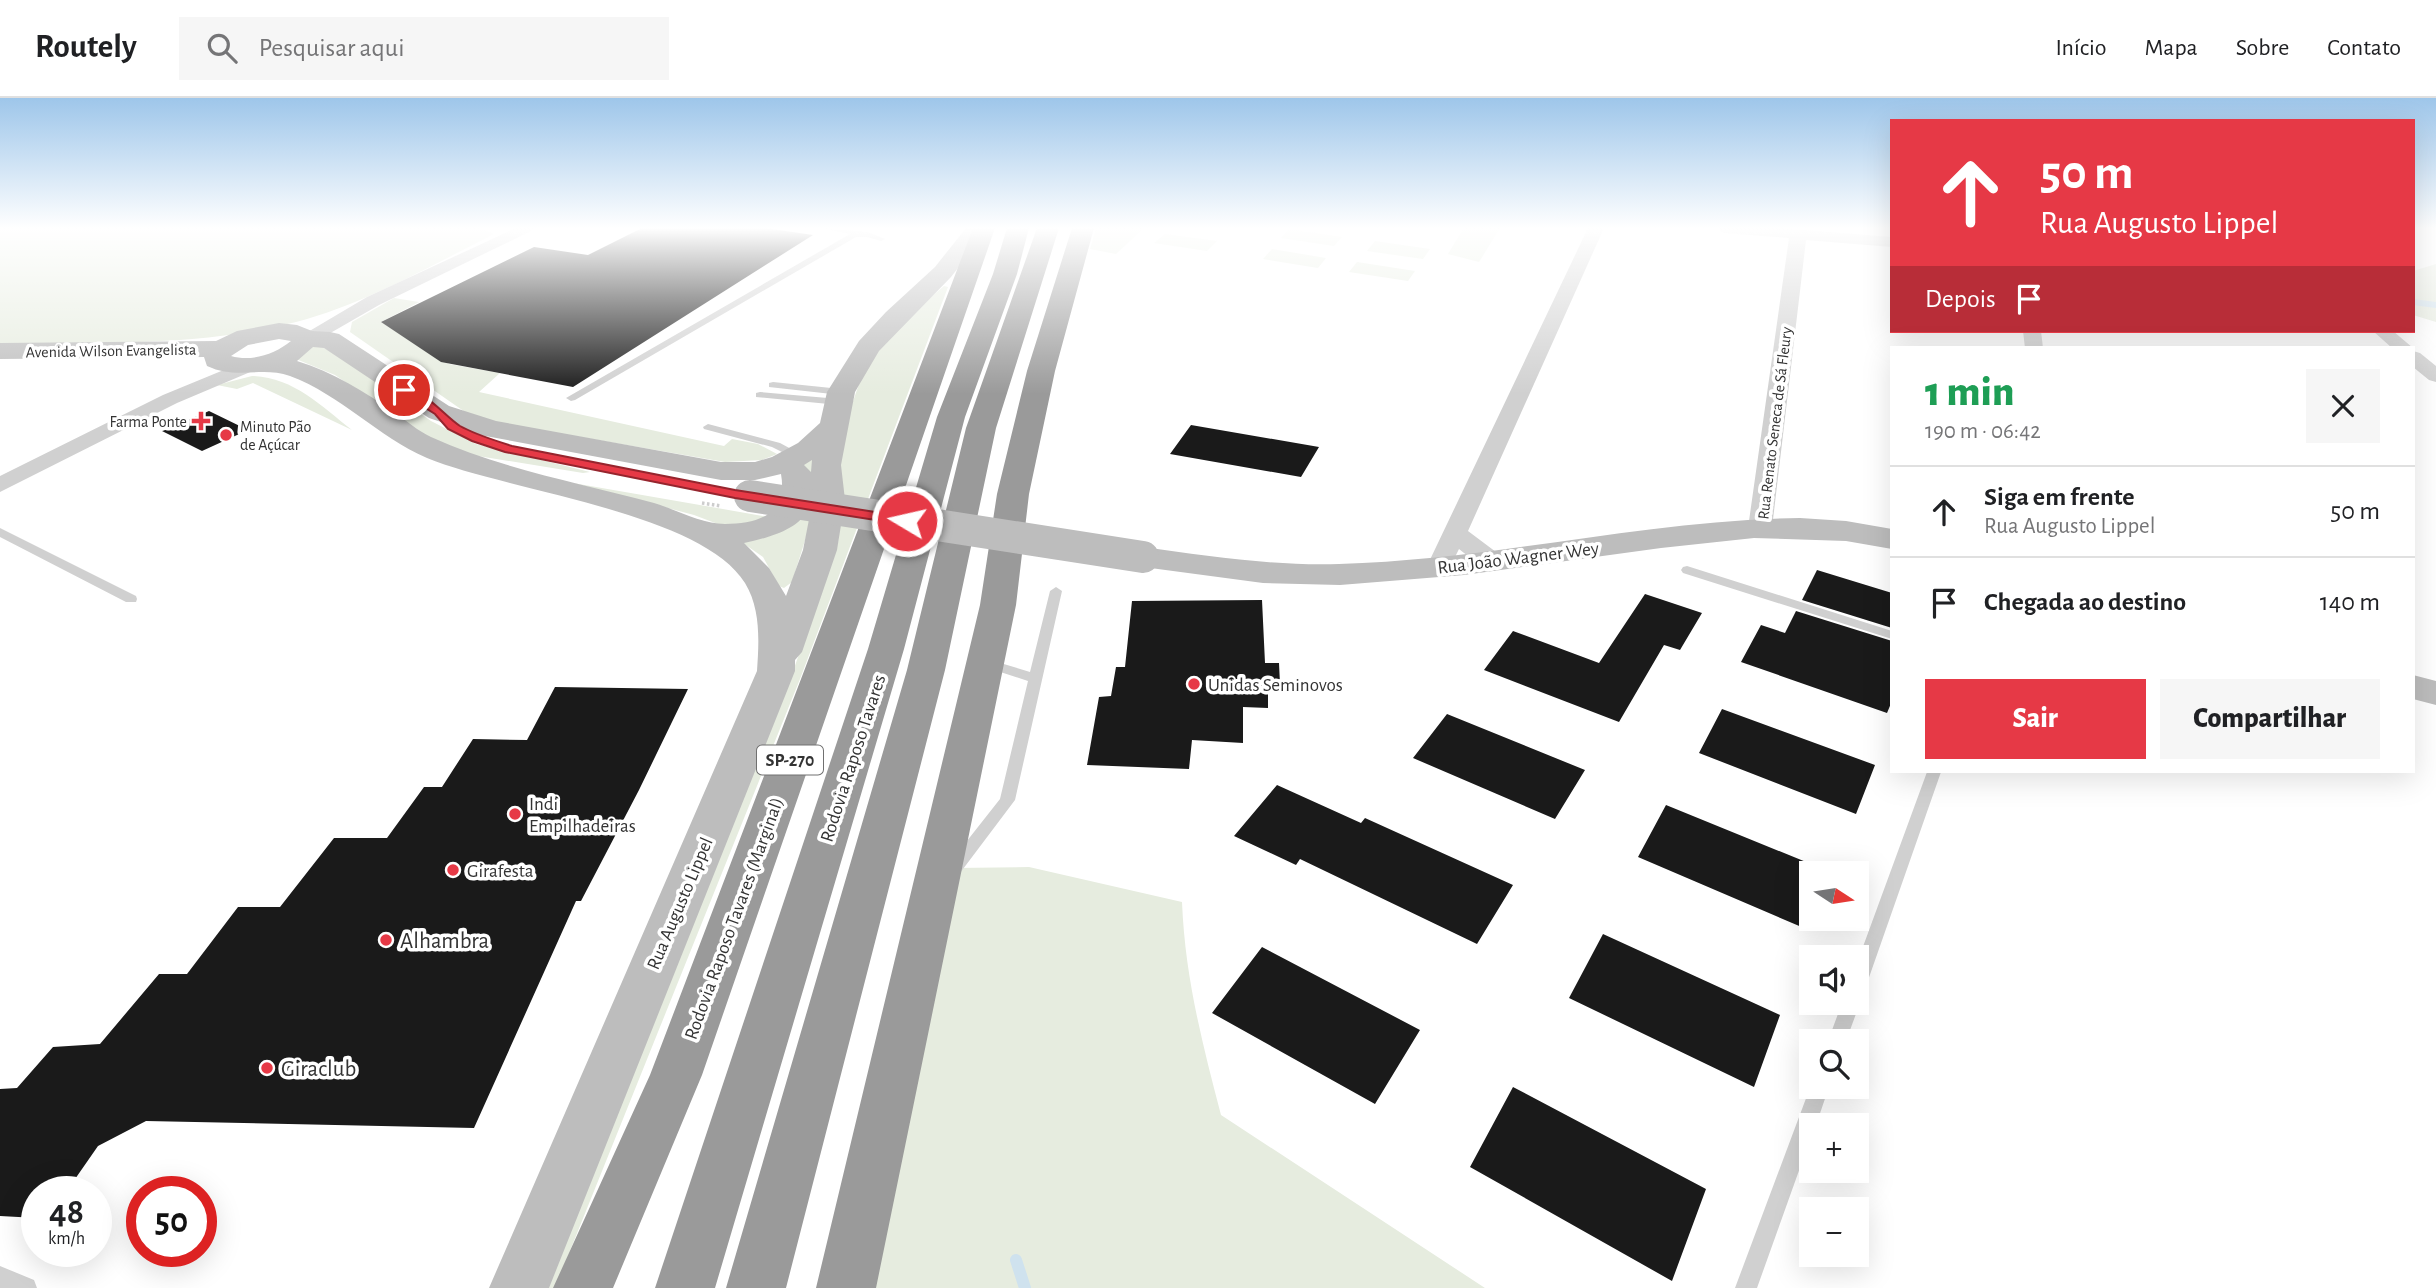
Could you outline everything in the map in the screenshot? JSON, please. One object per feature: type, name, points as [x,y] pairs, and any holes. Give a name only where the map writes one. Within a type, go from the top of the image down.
[{"type":"highway","name":"Rodovia Raposo Tavares (Marginal)","points":[[583,1288],[676,1075],[964,284]]},
{"type":"highway","name":"Rodovia Raposo Tavares","points":[[685,1288],[887,649],[951,417],[1001,284]]},
{"type":"highway","points":[[762,1271],[926,670],[981,428],[1029,284]]},
{"type":"highway","points":[[846,1288],[998,605],[1013,495],[1038,383],[1067,284]]},
{"type":"main road","points":[[219,354],[254,335],[439,412],[515,435],[737,472],[792,461],[837,407],[868,347],[931,284]]},
{"type":"main road","name":"Rua Augusto Lippel","points":[[219,354],[228,365],[286,348],[284,365],[329,382],[415,440],[482,465],[663,516],[709,533],[738,535],[766,529],[792,512],[798,502],[799,478],[792,461]]},
{"type":"main road","name":"Avenida Wilson Evangelista","points":[[0,351],[219,354]]},
{"type":"main road","points":[[776,671],[820,550],[829,500],[826,465],[837,407]]},
{"type":"main road","points":[[439,412],[453,427],[476,439],[510,449],[743,495]]},
{"type":"main road","name":"Rua Augusto Lippel","points":[[482,465],[743,495]]},
{"type":"main road","name":"Rua João Wagner Wey","points":[[743,495],[1143,557],[1281,574],[1496,561],[1760,528],[1817,529],[1890,539]]},
{"type":"main road","name":"Rua Augusto Lippel","points":[[519,1288],[776,671],[776,620],[766,592],[747,562],[709,533]]},
{"type":"main road","points":[[2415,688],[2436,693]]},
{"type":"street","points":[[0,485],[170,399],[286,348],[410,284]]},
{"type":"street","points":[[1439,566],[1572,284]]},
{"type":"street","name":"Rua Renato Seneca de Sá Fleury","points":[[1760,528],[1792,284]]},
{"type":"street","points":[[286,348],[306,325],[373,301]]},
{"type":"street","points":[[2384,333],[2401,346]]},
{"type":"street","points":[[170,399],[201,379],[219,354]]},
{"type":"street","points":[[2415,359],[2436,376]]},
{"type":"street","points":[[1455,532],[1473,548],[1496,561]]},
{"type":"lane","points":[[571,398],[770,284]]},
{"type":"lane","points":[[773,385],[837,407]]},
{"type":"lane","points":[[760,395],[837,407]]},
{"type":"lane","points":[[708,428],[776,445],[792,461]]},
{"type":"lane","points":[[0,533],[131,599]]},
{"type":"lane","points":[[1687,570],[1890,634]]},
{"type":"lane","points":[[932,898],[1007,800],[1056,591]]},
{"type":"lane","points":[[985,663],[1036,679]]},
{"type":"lane","points":[[1869,953],[1934,773]]},
{"type":"lane","points":[[1746,1288],[1816,1099]]},
{"type":"lane","points":[[0,1277],[26,1288]]},
{"type":"shaded area","points":[[0,284],[395,284],[347,305],[296,322],[223,336],[149,342],[0,344]]},
{"type":"shaded area","points":[[2415,284],[2436,284],[2436,322],[2415,316]]},
{"type":"shaded area","points":[[944,286],[948,287],[800,679],[555,1288],[541,1288],[791,677],[838,543],[843,488],[837,464],[845,424],[858,387],[874,354],[918,308]]},
{"type":"shaded area","points":[[394,298],[419,302],[381,322],[449,364],[500,373],[479,392],[724,446],[732,439],[758,444],[777,454],[762,460],[725,462],[482,420],[465,412],[350,332],[352,322]]},
{"type":"shaded area","points":[[316,344],[338,355],[431,421],[476,444],[590,472],[472,455],[422,435],[335,375],[296,359]]},
{"type":"shaded area","points":[[252,376],[281,381],[306,394],[352,430],[253,383],[237,389],[217,385]]},
{"type":"shaded area","points":[[813,459],[812,518],[792,582],[784,588],[779,586],[763,557],[740,541],[753,539],[803,462]]},
{"type":"shaded area","points":[[573,483],[769,517],[759,524],[723,526],[694,515]]},
{"type":"shaded area","points":[[1029,867],[1182,902],[1191,983],[1221,1115],[1485,1288],[870,1288],[955,868]]},
{"type":"building","points":[[459,284],[736,284],[573,387],[441,362],[381,322]]},
{"type":"building","points":[[209,411],[248,430],[202,451],[162,431]]},
{"type":"building","points":[[1191,425],[1319,447],[1301,477],[1170,454]]},
{"type":"building","points":[[1817,570],[1890,592],[1890,627],[1802,600]]},
{"type":"building","points":[[1645,594],[1702,613],[1680,650],[1664,645],[1619,722],[1484,670],[1513,631],[1599,663]]},
{"type":"building","name":"Unidas Seminovos","points":[[1262,600],[1265,663],[1279,663],[1280,684],[1268,685],[1268,708],[1243,707],[1243,743],[1192,740],[1189,769],[1087,765],[1099,697],[1111,696],[1116,667],[1125,667],[1132,601]]},
{"type":"building","points":[[1796,611],[1890,640],[1890,706],[1887,713],[1741,662],[1761,625],[1785,633]]},
{"type":"building","points":[[555,687],[688,689],[581,901],[576,901],[474,1128],[146,1121],[98,1146],[77,1176],[21,1176],[21,1217],[0,1216],[0,1089],[17,1088],[53,1047],[100,1044],[159,974],[187,974],[238,907],[280,907],[334,838],[387,838],[424,787],[442,787],[473,739],[527,740]]},
{"type":"building","points":[[1722,709],[1875,765],[1856,814],[1699,753]]},
{"type":"building","points":[[1447,714],[1585,770],[1555,819],[1413,758]]},
{"type":"building","points":[[1277,785],[1361,823],[1365,818],[1513,885],[1477,944],[1300,859],[1296,865],[1234,836]]},
{"type":"building","points":[[1666,805],[1804,861],[1799,861],[1799,926],[1638,857]]},
{"type":"building","points":[[1603,934],[1780,1015],[1754,1087],[1569,998]]},
{"type":"building","points":[[1262,947],[1420,1030],[1375,1104],[1212,1013]]},
{"type":"building","points":[[1513,1087],[1706,1189],[1672,1281],[1470,1167]]},
{"type":"waterway","points":[[2415,302],[2436,305]]},
{"type":"waterway","points":[[1016,1260],[1025,1288]]},
{"type":"place","name":"Farma Ponte","points":[[201,421]]},
{"type":"place","name":"Minuto Pão de Açúcar","points":[[226,435]]},
{"type":"place","name":"Unidas Seminovos","points":[[1194,684]]},
{"type":"place","name":"Indi Empilhadeiras","points":[[515,814]]},
{"type":"place","name":"Girafesta","points":[[453,870]]},
{"type":"place","name":"Alhambra","points":[[386,940]]},
{"type":"place","name":"Giraclub","points":[[267,1068]]},
{"type":"route","points":[[404,390],[439,412],[453,427],[476,439],[510,449],[735,494],[907,521]]}]
